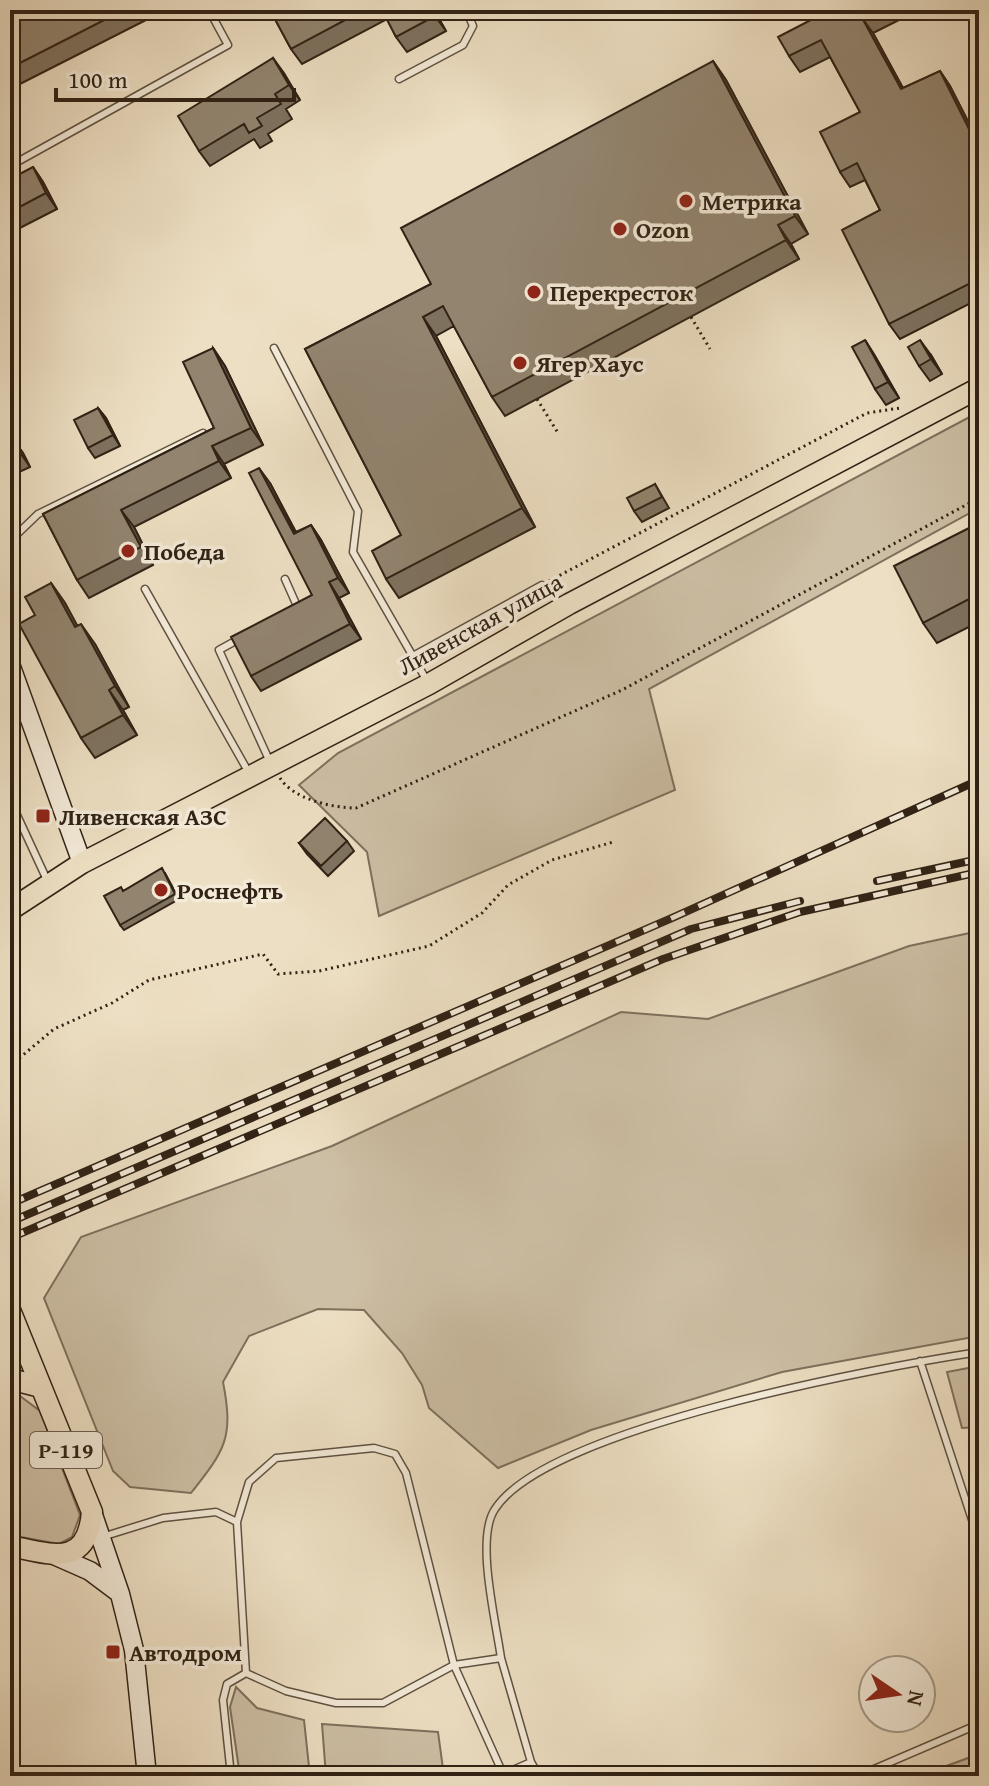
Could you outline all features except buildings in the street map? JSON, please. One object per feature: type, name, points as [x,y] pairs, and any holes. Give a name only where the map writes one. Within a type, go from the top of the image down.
[{"type":"main road","name":"Ливенская улица","points":[[10,910],[82,863],[429,684],[569,604],[979,388]]},
{"type":"main road","points":[[10,664],[82,863]]},
{"type":"main road","name":"Р-119","points":[[10,1310],[92,1512]]},
{"type":"main road","points":[[10,1379],[41,1387]]},
{"type":"main road","points":[[92,1512],[120,1594],[134,1650],[147,1776]]},
{"type":"main road","points":[[56,1556],[70,1554],[80,1547],[91,1527],[92,1512]]},
{"type":"main road","points":[[10,1546],[56,1556],[90,1571],[120,1594]]},
{"type":"lane","points":[[10,166],[228,45],[209,10]]},
{"type":"lane","points":[[399,79],[463,45],[473,26],[466,10]]},
{"type":"lane","points":[[274,348],[358,511],[353,552],[429,684]]},
{"type":"lane","points":[[10,541],[38,514],[203,433]]},
{"type":"lane","points":[[285,579],[299,605],[286,612]]},
{"type":"lane","points":[[413,656],[542,585]]},
{"type":"lane","points":[[145,589],[250,776]]},
{"type":"lane","points":[[246,635],[219,650],[272,765]]},
{"type":"lane","points":[[10,800],[49,884]]},
{"type":"lane","points":[[539,1776],[531,1762],[501,1658],[485,1533],[494,1509],[512,1489],[562,1457],[722,1404],[920,1361],[979,1352]]},
{"type":"lane","points":[[920,1361],[979,1541]]},
{"type":"lane","points":[[246,1673],[237,1522],[249,1482],[276,1458],[374,1448],[395,1454],[406,1473],[454,1665],[502,1775],[531,1762]]},
{"type":"lane","points":[[101,1537],[163,1518],[216,1512],[237,1522]]},
{"type":"lane","points":[[246,1673],[286,1691],[336,1703],[383,1703],[454,1665],[501,1658]]},
{"type":"lane","points":[[231,1776],[223,1700],[227,1684],[246,1673]]},
{"type":"lane","points":[[858,1776],[979,1724]]},
{"type":"path","points":[[691,317],[710,349]]},
{"type":"path","points":[[537,399],[558,433]]},
{"type":"path","points":[[542,585],[867,413],[908,407]]},
{"type":"path","points":[[272,765],[286,788],[335,808],[356,808],[622,690],[979,498]]},
{"type":"path","points":[[10,1066],[54,1029],[112,1003],[149,980],[263,954],[278,974],[319,971],[429,946],[482,913],[508,885],[552,860],[613,842]]},
{"type":"shaded area","points":[[979,412],[979,508],[649,689],[675,790],[379,916],[367,852],[299,785],[338,753]]},
{"type":"shaded area","points":[[979,931],[979,1336],[782,1372],[591,1430],[498,1468],[429,1408],[422,1385],[402,1353],[364,1310],[318,1309],[249,1336],[223,1382],[227,1417],[224,1442],[212,1465],[191,1493],[130,1487],[113,1471],[44,1298],[81,1237],[332,1146],[621,1012],[708,1019],[909,946]]},
{"type":"shaded area","points":[[979,1366],[979,1427],[962,1428],[947,1372]]},
{"type":"shaded area","points":[[20,1396],[40,1411],[80,1515],[72,1537],[59,1544],[10,1535],[10,1397]]},
{"type":"shaded area","points":[[236,1687],[257,1708],[304,1720],[310,1776],[240,1776],[230,1707]]},
{"type":"shaded area","points":[[322,1724],[438,1732],[444,1776],[326,1776]]},
{"type":"shaded area","points":[[979,1754],[979,1776],[919,1776]]},
{"type":"railway","points":[[10,1204],[672,918],[979,780]]},
{"type":"railway","points":[[877,881],[979,859]]},
{"type":"railway","points":[[10,1238],[663,959],[800,912],[979,872]]},
{"type":"railway","points":[[10,1222],[691,929],[800,901]]},
{"type":"place","name":"Метрика","points":[[686,201]]},
{"type":"place","name":"Ozon","points":[[620,229]]},
{"type":"place","name":"Перекресток","points":[[534,292]]},
{"type":"place","name":"Ягер Хаус","points":[[520,363]]},
{"type":"place","name":"Победа","points":[[128,551]]},
{"type":"place","name":"Ливенская АЗС","points":[[43,816]]},
{"type":"place","name":"Роснефть","points":[[161,890]]},
{"type":"place","name":"Автодром","points":[[113,1652]]}]
